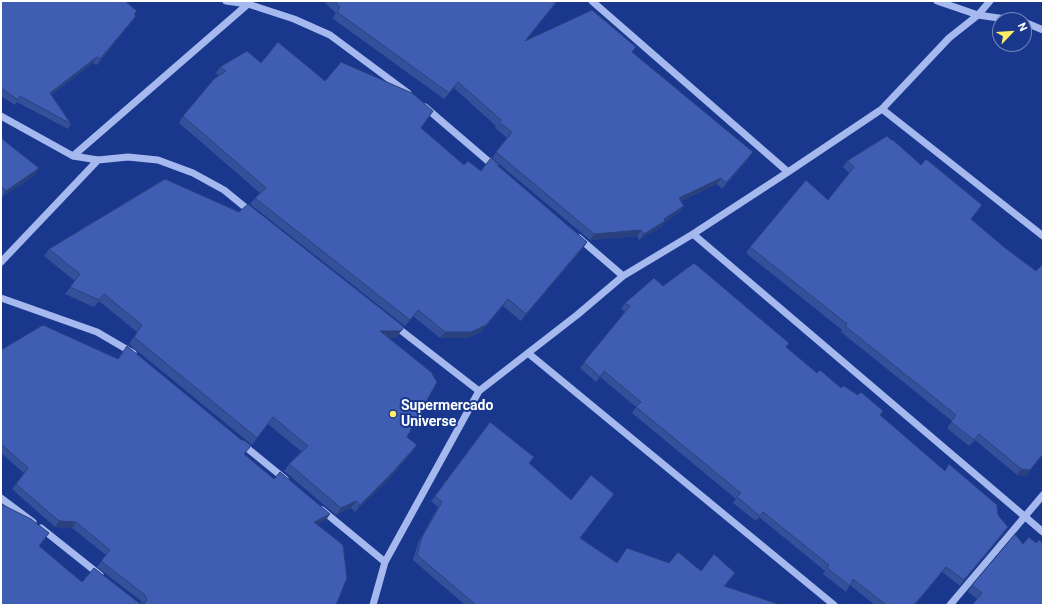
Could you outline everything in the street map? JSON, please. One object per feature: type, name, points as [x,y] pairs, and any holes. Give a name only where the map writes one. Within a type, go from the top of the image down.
[{"type":"street","points":[[226,1],[248,4],[294,19],[330,34],[415,99]]},
{"type":"street","points":[[592,1],[788,172]]},
{"type":"street","points":[[938,1],[978,15],[992,17]]},
{"type":"street","points":[[373,605],[385,562],[479,391],[577,316],[623,276],[693,234],[882,109],[949,38],[978,15],[990,1]]},
{"type":"street","points":[[73,156],[248,4]]},
{"type":"street","points":[[1032,25],[1043,30]]},
{"type":"street","points":[[421,104],[498,170]]},
{"type":"street","points":[[882,109],[1043,236]]},
{"type":"street","points":[[1,116],[73,156],[98,160],[128,157],[158,160],[193,173],[224,190],[255,215]]},
{"type":"street","points":[[1,262],[98,160]]},
{"type":"street","points":[[693,234],[1043,532]]},
{"type":"street","points":[[575,235],[623,276]]},
{"type":"street","points":[[1,298],[56,316],[97,332],[130,350],[142,360]]},
{"type":"street","points":[[386,318],[479,391]]},
{"type":"street","points":[[528,353],[834,605]]},
{"type":"street","points":[[236,439],[290,483]]},
{"type":"street","points":[[950,605],[1043,495]]},
{"type":"street","points":[[1,498],[108,581]]},
{"type":"street","points":[[314,503],[385,562]]},
{"type":"building","points":[[1,1],[125,1],[137,11],[134,14],[136,16],[100,59],[97,57],[50,93],[71,124],[20,96],[18,100],[1,88]]},
{"type":"building","points":[[334,1],[557,1],[525,41],[592,10],[636,47],[632,52],[753,152],[726,183],[721,178],[679,198],[684,206],[664,219],[665,221],[644,234],[641,230],[594,234],[496,152],[512,132],[499,122],[501,120],[458,82],[449,93],[337,12],[340,7]]},
{"type":"building","points":[[278,42],[325,81],[341,62],[412,93],[433,111],[421,128],[464,165],[468,161],[481,171],[490,159],[587,242],[526,314],[508,299],[486,325],[471,332],[445,332],[418,310],[410,320],[255,198],[266,188],[183,116],[214,79],[226,71],[220,67],[247,51],[261,63]]},
{"type":"building","points":[[887,136],[921,165],[926,159],[982,205],[971,219],[1004,247],[1036,271],[1043,264],[1043,454],[1030,470],[1021,469],[979,434],[974,440],[951,422],[956,415],[845,326],[847,324],[750,247],[806,180],[828,200],[854,167],[847,161]]},
{"type":"building","points":[[1,138],[39,168],[6,191],[1,186]]},
{"type":"building","points":[[165,179],[239,212],[248,204],[404,327],[401,331],[380,331],[431,372],[437,382],[407,437],[417,445],[360,505],[356,501],[341,508],[289,464],[308,446],[273,417],[257,438],[134,337],[142,325],[104,294],[99,300],[70,287],[80,274],[49,249]]},
{"type":"building","points":[[694,263],[789,343],[786,347],[817,373],[820,370],[841,388],[844,386],[858,395],[861,392],[883,411],[880,415],[945,471],[949,464],[997,505],[998,515],[1008,527],[964,580],[946,567],[914,605],[886,605],[853,579],[850,586],[827,568],[829,565],[763,512],[760,516],[737,497],[741,493],[636,407],[641,402],[604,371],[600,377],[584,362],[630,306],[625,303],[654,278],[663,286]]},
{"type":"building","points":[[43,325],[118,359],[127,346],[250,447],[244,454],[274,479],[280,472],[330,514],[314,522],[343,545],[347,578],[336,605],[1,605],[1,504],[31,519],[49,533],[39,546],[82,582],[94,568],[139,603],[144,604],[147,600],[145,595],[101,561],[110,550],[76,522],[59,521],[16,484],[28,468],[1,444],[1,350]]},
{"type":"building","points":[[490,422],[534,457],[529,463],[571,500],[591,475],[614,494],[580,538],[617,563],[627,548],[669,563],[678,552],[701,571],[714,554],[735,573],[724,586],[781,605],[476,605],[417,555],[422,537],[442,502],[435,496]]},
{"type":"building","points":[[1015,534],[1023,544],[1029,537],[1036,543],[1039,540],[1043,543],[1043,605],[972,605],[982,593],[972,585]]},
{"type":"place","name":"Supermercado Universe","points":[[393,414]]}]
